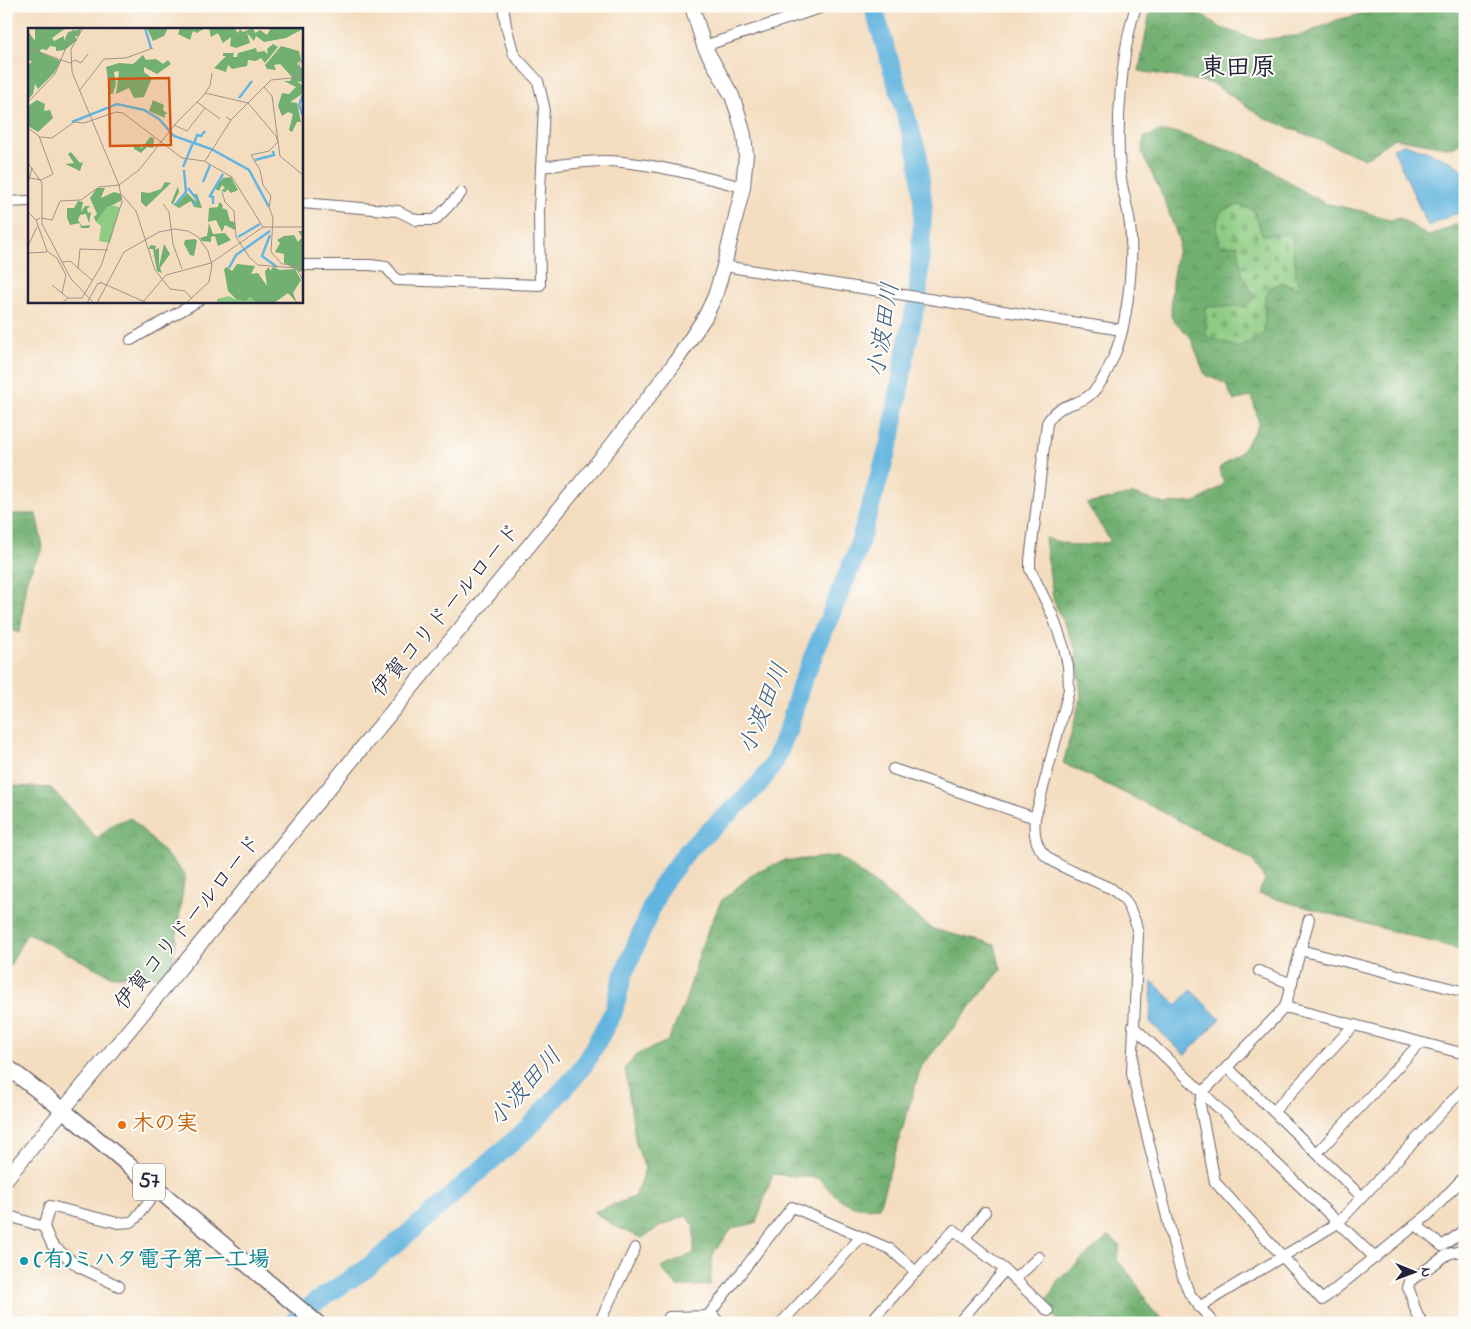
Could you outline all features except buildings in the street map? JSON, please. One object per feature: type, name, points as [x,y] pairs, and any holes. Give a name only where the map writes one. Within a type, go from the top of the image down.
[{"type":"main road","name":"57","points":[[6,1066],[63,1110],[317,1323]]},
{"type":"street","points":[[302,265],[371,265],[386,267],[397,280],[540,285],[539,237],[544,106],[538,81],[514,54],[506,26],[503,6]]},
{"type":"street","name":"伊賀コリドールロード","points":[[7,1176],[612,445],[696,333],[715,296],[724,266],[743,187],[746,154],[742,128],[732,96],[704,46],[692,6]]},
{"type":"street","points":[[704,46],[826,6]]},
{"type":"street","points":[[1136,6],[1125,58],[1120,124],[1120,174],[1132,239],[1132,265],[1122,330],[1114,356],[1100,383],[1084,399],[1055,411],[1047,423],[1045,433],[1030,569],[1052,614],[1064,648],[1068,666],[1069,689],[1035,818],[1034,832],[1041,852],[1045,856],[1056,864],[1112,889],[1124,900],[1135,921],[1138,933],[1132,1074],[1179,1266],[1189,1293],[1213,1323]]},
{"type":"street","points":[[541,167],[578,163],[620,162],[660,168],[743,187]]},
{"type":"street","points":[[302,202],[398,211],[416,220],[434,220],[461,193]]},
{"type":"street","points":[[6,202],[28,202]]},
{"type":"street","points":[[724,266],[1122,330]]},
{"type":"street","points":[[131,340],[196,302]]},
{"type":"street","points":[[892,769],[1007,810],[1035,818]]},
{"type":"street","points":[[1308,919],[1285,1007],[1203,1092],[1200,1105],[1215,1182],[1322,1300],[1429,1214],[1465,1176]]},
{"type":"street","points":[[1300,950],[1465,992]]},
{"type":"street","points":[[1259,971],[1292,984]]},
{"type":"street","points":[[1285,1007],[1465,1054]]},
{"type":"street","points":[[1274,1112],[1354,1025]]},
{"type":"street","points":[[1133,1026],[1375,1258]]},
{"type":"street","points":[[1317,1153],[1420,1042]]},
{"type":"street","points":[[1227,1067],[1362,1196]]},
{"type":"street","points":[[1199,1307],[1338,1222],[1465,1087]]},
{"type":"street","points":[[119,1286],[79,1267],[52,1245],[44,1227],[50,1206],[118,1224],[131,1222],[135,1219],[158,1190]]},
{"type":"street","points":[[716,1319],[710,1313],[792,1207],[890,1249],[916,1272]]},
{"type":"street","points":[[965,1238],[985,1212]]},
{"type":"street","points":[[6,1215],[44,1227]]},
{"type":"street","points":[[1416,1225],[1442,1246],[1465,1230]]},
{"type":"street","points":[[869,1323],[954,1230],[1005,1270],[1048,1311]]},
{"type":"street","points":[[781,1323],[861,1237]]},
{"type":"street","points":[[603,1323],[601,1319],[635,1248]]},
{"type":"street","points":[[1419,1323],[1420,1319],[1415,1313],[1408,1288],[1410,1282],[1448,1254],[1465,1250]]},
{"type":"street","points":[[1015,1279],[1039,1257]]},
{"type":"street","points":[[958,1323],[1005,1270]]},
{"type":"street","points":[[669,1317],[716,1319]]},
{"type":"green space","points":[[1161,6],[1191,6],[1221,28],[1258,40],[1302,35],[1337,20],[1373,11],[1465,6],[1465,139],[1453,148],[1394,138],[1365,159],[1263,117],[1212,83],[1139,71],[1150,11]]},
{"type":"green space","points":[[1157,132],[1175,132],[1254,159],[1324,203],[1362,211],[1389,220],[1400,218],[1428,236],[1465,221],[1465,951],[1258,894],[1265,880],[1253,860],[1155,808],[1063,763],[1081,697],[1076,650],[1053,599],[1045,538],[1075,546],[1111,542],[1087,504],[1133,494],[1164,504],[1197,502],[1224,484],[1219,468],[1240,453],[1259,424],[1252,396],[1234,401],[1226,384],[1205,375],[1191,338],[1171,317],[1172,282],[1179,241],[1164,199],[1142,153],[1144,138]]},
{"type":"green space","points":[[1239,205],[1254,210],[1262,235],[1291,234],[1298,287],[1281,283],[1270,287],[1265,300],[1264,333],[1239,348],[1206,336],[1206,307],[1248,306],[1254,297],[1242,273],[1238,245],[1222,246],[1216,229],[1221,211]]},
{"type":"green space","points":[[6,514],[36,514],[43,547],[27,578],[20,633],[6,628]]},
{"type":"green space","points":[[6,776],[13,786],[51,788],[97,838],[115,823],[131,818],[185,874],[173,963],[160,976],[111,976],[27,933],[6,973]]},
{"type":"green space","points":[[838,856],[933,929],[995,945],[1001,970],[921,1067],[879,1207],[859,1207],[844,1202],[818,1178],[773,1174],[756,1223],[733,1228],[713,1253],[710,1285],[678,1287],[661,1268],[694,1253],[694,1226],[686,1216],[661,1226],[642,1238],[616,1227],[594,1212],[634,1197],[645,1169],[636,1144],[625,1068],[638,1054],[668,1041],[685,1002],[703,942],[721,901],[753,874],[783,861]]},
{"type":"green space","points":[[1109,1236],[1121,1246],[1117,1260],[1131,1276],[1151,1309],[1168,1323],[1063,1323],[1053,1316],[1045,1301],[1051,1294],[1057,1281]]},
{"type":"water","points":[[1405,144],[1444,158],[1465,171],[1465,214],[1454,214],[1428,226],[1393,148]]},
{"type":"water","points":[[1152,981],[1177,1005],[1191,990],[1220,1019],[1185,1055],[1150,1022]]},
{"type":"waterway","name":"小波田川","points":[[292,1323],[315,1302],[366,1269],[417,1226],[526,1130],[573,1079],[584,1065],[613,1013],[623,976],[660,887],[688,850],[759,784],[774,763],[789,727],[801,685],[856,554],[891,438],[918,294],[923,206],[918,155],[873,6]]},
{"type":"place","name":"木の実","points":[[122,1125]]},
{"type":"place","name":"(有)ミハタ電子第一工場","points":[[24,1261]]},
{"type":"district","name":"東田原","points":[[1238,69]]}]
